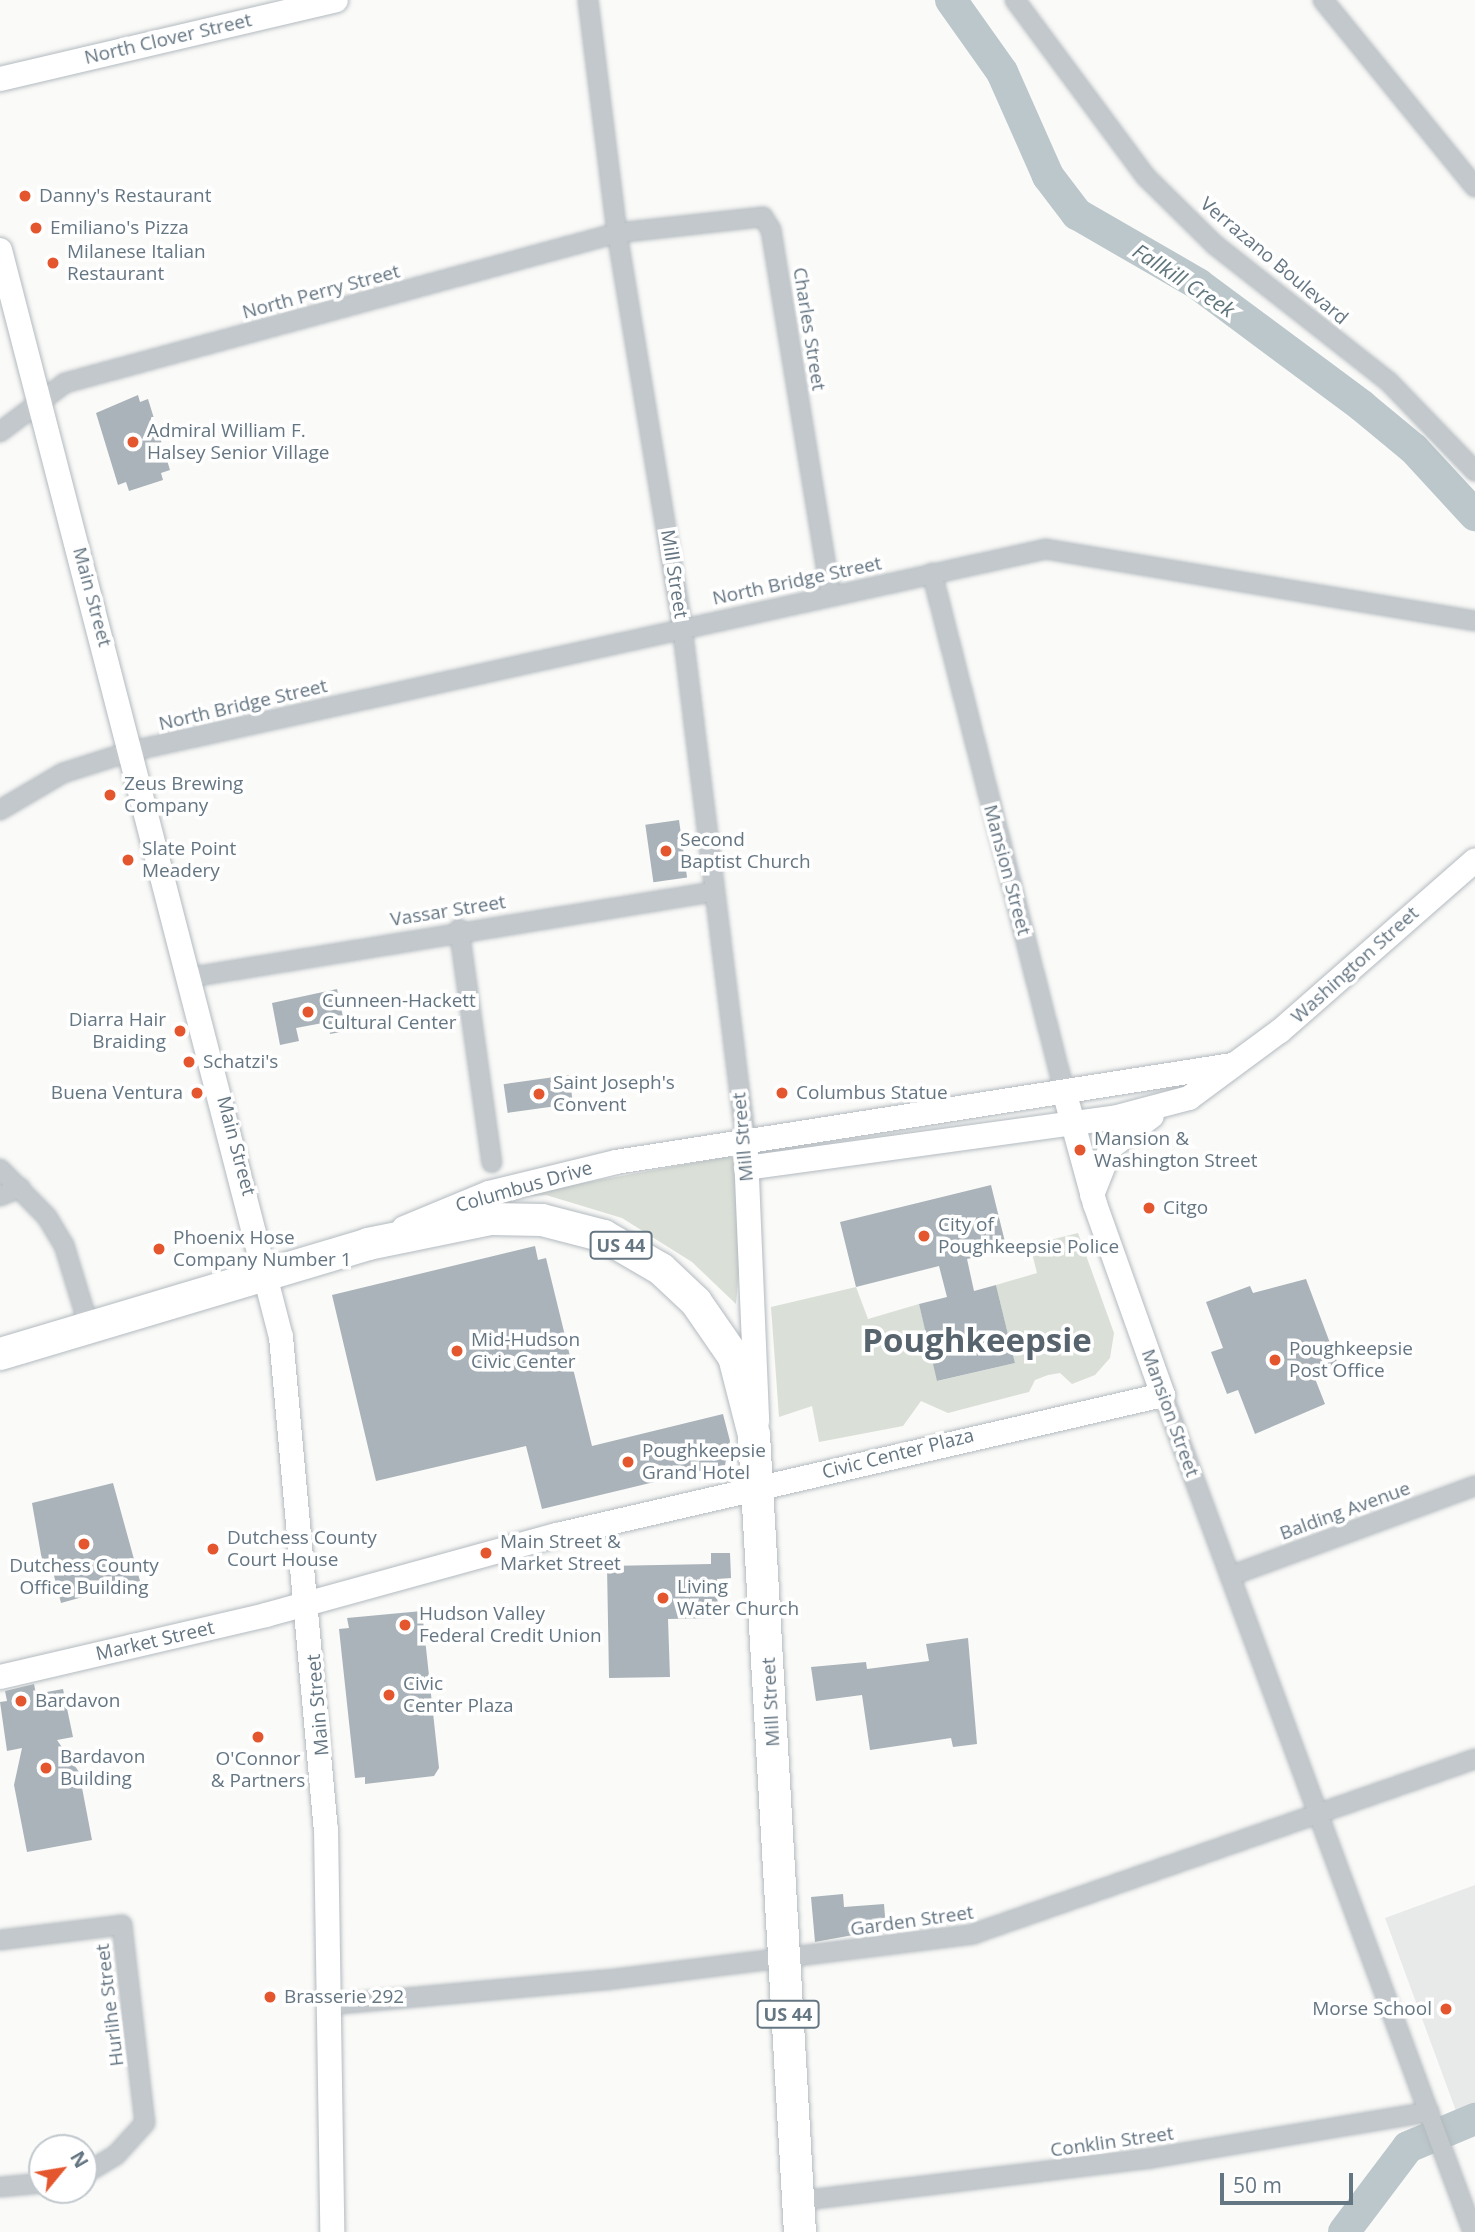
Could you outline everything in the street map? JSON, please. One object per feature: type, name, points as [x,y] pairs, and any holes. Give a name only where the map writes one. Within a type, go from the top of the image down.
[{"type":"highway","name":"US 44","points":[[368,1244],[516,1218],[573,1226],[634,1251],[685,1291],[725,1342],[745,1387],[755,1453]]},
{"type":"highway","name":"Columbus Drive","points":[[0,1354],[368,1244]]},
{"type":"highway","name":"Mill Street","points":[[755,1453],[800,2232]]},
{"type":"street","name":"North Clover Street","points":[[0,79],[336,0]]},
{"type":"street","name":"Mill Street","points":[[588,0],[617,233],[682,626],[712,892],[746,1143],[759,1378],[755,1453]]},
{"type":"street","name":"Verrazano Boulevard","points":[[1015,0],[1146,177],[1215,245],[1389,382],[1475,471]]},
{"type":"street","points":[[1323,0],[1475,187]]},
{"type":"street","name":"Charles Street","points":[[617,233],[763,217],[771,230],[831,596]]},
{"type":"street","name":"North Perry Street","points":[[0,432],[65,383],[617,233]]},
{"type":"street","name":"Main Street","points":[[0,250],[192,977],[267,1274],[292,1412],[326,1828],[332,2232]]},
{"type":"street","name":"North Bridge Street","points":[[0,810],[63,773],[132,751],[682,626],[1046,550],[1080,552],[1475,621]]},
{"type":"street","name":"Mansion Street","points":[[932,573],[1092,1195],[1163,1395],[1473,2232]]},
{"type":"street","name":"Washington Street","points":[[1072,1123],[1180,1101],[1289,1025],[1475,860]]},
{"type":"street","name":"Vassar Street","points":[[192,977],[459,929],[712,892]]},
{"type":"street","points":[[459,929],[492,1163]]},
{"type":"street","name":"Washington Street","points":[[1065,1094],[1232,1065]]},
{"type":"street","name":"Columbus Drive","points":[[368,1244],[507,1188],[616,1161],[1065,1094]]},
{"type":"street","points":[[1092,1195],[1115,1142],[1180,1101]]},
{"type":"street","points":[[746,1168],[1072,1123]]},
{"type":"street","points":[[0,1169],[20,1188],[64,1245],[89,1327]]},
{"type":"street","points":[[0,1196],[20,1188]]},
{"type":"street","name":"Civic Center Plaza","points":[[309,1602],[758,1488],[1163,1395]]},
{"type":"street","name":"Balding Avenue","points":[[1230,1576],[1475,1486]]},
{"type":"street","name":"Market Street","points":[[0,1677],[309,1602]]},
{"type":"street","name":"Garden Street","points":[[329,2005],[487,1992],[785,1959],[1021,1922],[1318,1813],[1475,1759]]},
{"type":"street","name":"Hurlihe Street","points":[[0,1940],[122,1925],[145,2123],[125,2147],[98,2165]]},
{"type":"street","name":"Conklin Street","points":[[798,2201],[1147,2159],[1430,2116]]},
{"type":"street","points":[[0,2188],[28,2185]]},
{"type":"shaded area","points":[[726,1157],[738,1158],[744,1213],[736,1304],[692,1262],[622,1218],[546,1195],[500,1198]]},
{"type":"shaded area","points":[[1078,1233],[1114,1333],[1110,1358],[1095,1375],[1072,1384],[1060,1373],[1048,1375],[1035,1380],[1029,1392],[948,1413],[921,1401],[903,1426],[819,1442],[812,1406],[779,1417],[771,1307],[856,1287],[868,1319],[919,1304],[938,1381],[1015,1363],[996,1285],[1037,1273],[1030,1245]]},
{"type":"shaded area","name":"Morse School","points":[[1475,1885],[1475,2107],[1456,2111],[1385,1918]]},
{"type":"building","name":"Admiral William F. Halsey Senior Village","points":[[138,395],[140,402],[148,399],[170,470],[161,473],[163,480],[129,491],[126,482],[118,485],[96,413]]},
{"type":"building","name":"Second Baptist Church","points":[[679,820],[687,877],[653,882],[645,825]]},
{"type":"building","name":"Cunneen-Hackett Cultural Center","points":[[337,989],[346,1031],[330,1034],[328,1022],[296,1028],[299,1041],[280,1045],[272,1003]]},
{"type":"building","name":"Saint Joseph's Convent","points":[[569,1075],[573,1104],[508,1113],[504,1084]]},
{"type":"building","name":"City of Poughkeepsie Police","points":[[991,1185],[1007,1250],[967,1259],[974,1291],[996,1285],[1015,1363],[937,1381],[919,1304],[947,1297],[939,1266],[856,1287],[840,1222]]},
{"type":"building","name":"Mid-Hudson Civic Center","points":[[535,1246],[538,1260],[546,1258],[592,1446],[723,1414],[730,1441],[725,1465],[542,1509],[526,1446],[376,1481],[332,1295]]},
{"type":"building","name":"Poughkeepsie Post Office","points":[[1306,1279],[1339,1367],[1314,1376],[1325,1404],[1255,1434],[1238,1390],[1227,1394],[1211,1352],[1223,1348],[1206,1302],[1250,1286],[1253,1293]]},
{"type":"building","name":"Dutchess County Office Building","points":[[113,1483],[140,1581],[61,1603],[51,1564],[43,1566],[32,1503]]},
{"type":"building","name":"Living Water Church","points":[[711,1553],[730,1553],[731,1578],[717,1579],[718,1618],[668,1619],[670,1677],[609,1678],[607,1566],[711,1564]]},
{"type":"building","name":"Civic Center Plaza","points":[[422,1611],[439,1768],[434,1776],[365,1784],[365,1777],[355,1778],[339,1629],[349,1628],[347,1618]]},
{"type":"building","points":[[968,1638],[977,1744],[953,1747],[951,1738],[870,1750],[862,1695],[816,1701],[811,1667],[866,1662],[867,1669],[929,1661],[926,1644]]},
{"type":"building","name":"Bardavon Building","points":[[34,1684],[36,1694],[63,1689],[73,1737],[57,1740],[79,1772],[92,1840],[27,1852],[14,1785],[22,1748],[7,1751],[0,1702],[7,1701],[5,1691]]},
{"type":"building","points":[[843,1894],[844,1907],[884,1904],[886,1929],[815,1942],[811,1897]]},
{"type":"waterway","name":"Fallkill Creek","points":[[951,0],[1002,72],[1048,176],[1077,214],[1198,284],[1362,406],[1414,449],[1475,515]]},
{"type":"waterway","name":"Fallkill Creek","points":[[1344,2232],[1408,2147],[1475,2119]]},
{"type":"place","name":"Danny's Restaurant","points":[[25,196]]},
{"type":"place","name":"Emiliano's Pizza","points":[[36,228]]},
{"type":"place","name":"Milanese Italian Restaurant","points":[[53,263]]},
{"type":"place","name":"Admiral William F. Halsey Senior Village","points":[[133,442]]},
{"type":"place","name":"Zeus Brewing Company","points":[[110,795]]},
{"type":"place","name":"Second Baptist Church","points":[[666,851]]},
{"type":"place","name":"Slate Point Meadery","points":[[128,860]]},
{"type":"place","name":"Cunneen-Hackett Cultural Center","points":[[308,1012]]},
{"type":"place","name":"Diarra Hair Braiding","points":[[180,1031]]},
{"type":"place","name":"Schatzi's","points":[[189,1062]]},
{"type":"place","name":"Buena Ventura","points":[[197,1093]]},
{"type":"place","name":"Columbus Statue","points":[[782,1093]]},
{"type":"place","name":"Saint Joseph's Convent","points":[[539,1094]]},
{"type":"place","name":"Mansion & Washington Street","points":[[1080,1150]]},
{"type":"place","name":"Citgo","points":[[1149,1208]]},
{"type":"place","name":"City of Poughkeepsie Police","points":[[924,1236]]},
{"type":"place","name":"Phoenix Hose Company Number 1","points":[[159,1249]]},
{"type":"place","name":"Mid-Hudson Civic Center","points":[[457,1351]]},
{"type":"place","name":"Poughkeepsie Post Office","points":[[1275,1360]]},
{"type":"place","name":"Poughkeepsie Grand Hotel","points":[[628,1462]]},
{"type":"place","name":"Dutchess County Office Building","points":[[84,1544]]},
{"type":"place","name":"Dutchess County Court House","points":[[213,1549]]},
{"type":"place","name":"Main Street & Market Street","points":[[486,1553]]},
{"type":"place","name":"Living Water Church","points":[[663,1598]]},
{"type":"place","name":"Hudson Valley Federal Credit Union","points":[[405,1625]]},
{"type":"place","name":"Civic Center Plaza","points":[[389,1695]]},
{"type":"place","name":"Bardavon","points":[[21,1701]]},
{"type":"place","name":"O'Connor & Partners","points":[[258,1737]]},
{"type":"place","name":"Bardavon Building","points":[[46,1768]]},
{"type":"place","name":"Brasserie 292","points":[[270,1997]]},
{"type":"place","name":"Morse School","points":[[1446,2009]]},
{"type":"district","name":"Poughkeepsie","points":[[977,1340]]}]
